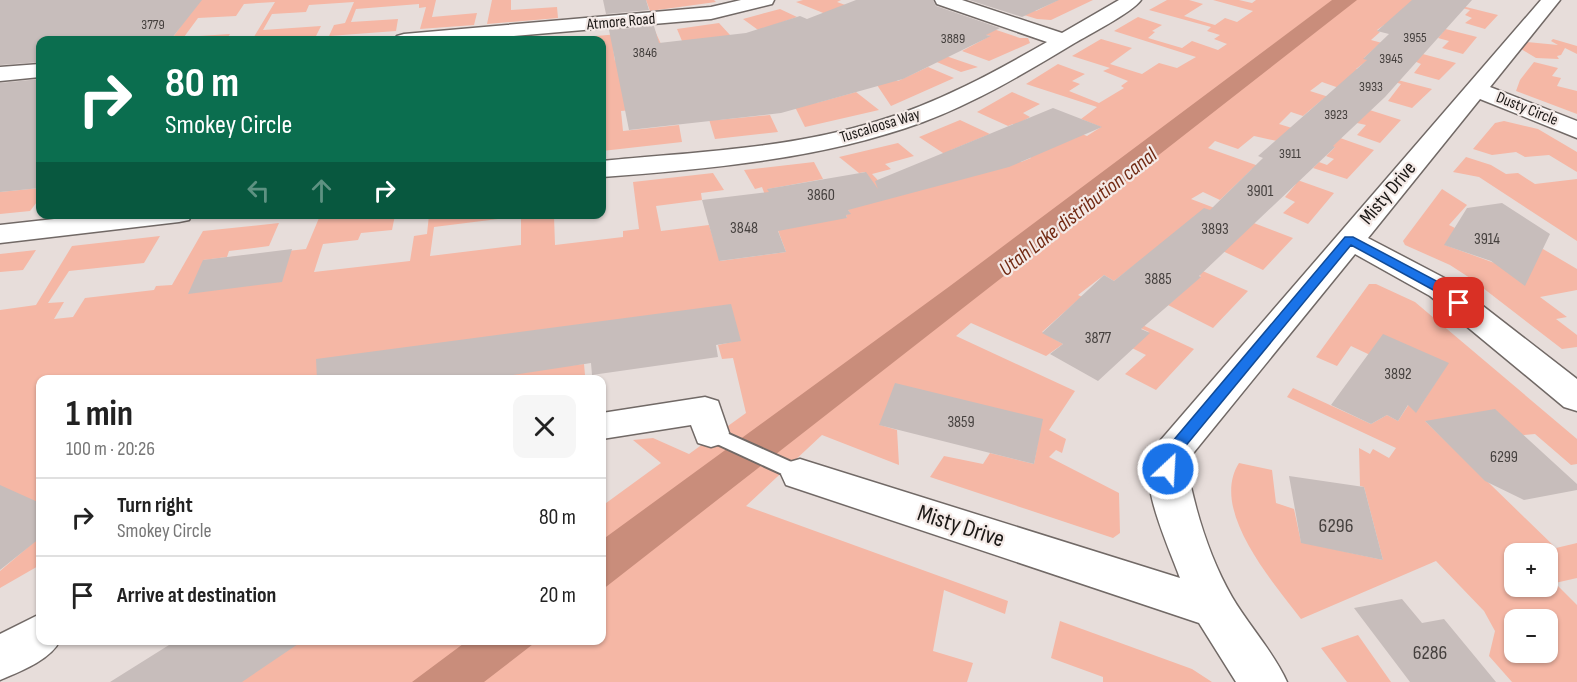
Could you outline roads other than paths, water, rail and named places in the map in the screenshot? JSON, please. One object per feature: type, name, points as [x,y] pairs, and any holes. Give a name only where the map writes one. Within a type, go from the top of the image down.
[{"type":"street","name":"Atmore Road","points":[[449,36],[711,13],[765,0]]},
{"type":"street","points":[[944,0],[1062,40]]},
{"type":"street","name":"Tuscaloosa Way","points":[[606,169],[798,147],[884,127],[948,104],[1132,0]]},
{"type":"street","name":"Misty Drive","points":[[1263,682],[1214,608],[1175,510],[1166,459],[1551,0]]},
{"type":"street","points":[[0,74],[36,71]]},
{"type":"street","name":"Dusty Circle","points":[[1475,89],[1558,121],[1577,131]]},
{"type":"street","points":[[0,234],[134,219]]},
{"type":"street","points":[[1349,239],[1441,289],[1577,398]]},
{"type":"street","points":[[606,425],[705,410],[711,433]]},
{"type":"street","name":"Misty Drive","points":[[800,474],[1214,608]]},
{"type":"street","points":[[0,658],[36,637]]},
{"type":"lane","name":"Misty Drive","points":[[711,433],[800,474]]},
{"type":"water","name":"Utah Lake distribution canal","points":[[1332,0],[1357,0],[606,587],[606,537],[950,286]]},
{"type":"water","points":[[462,645],[532,645],[484,682],[412,682]]}]
